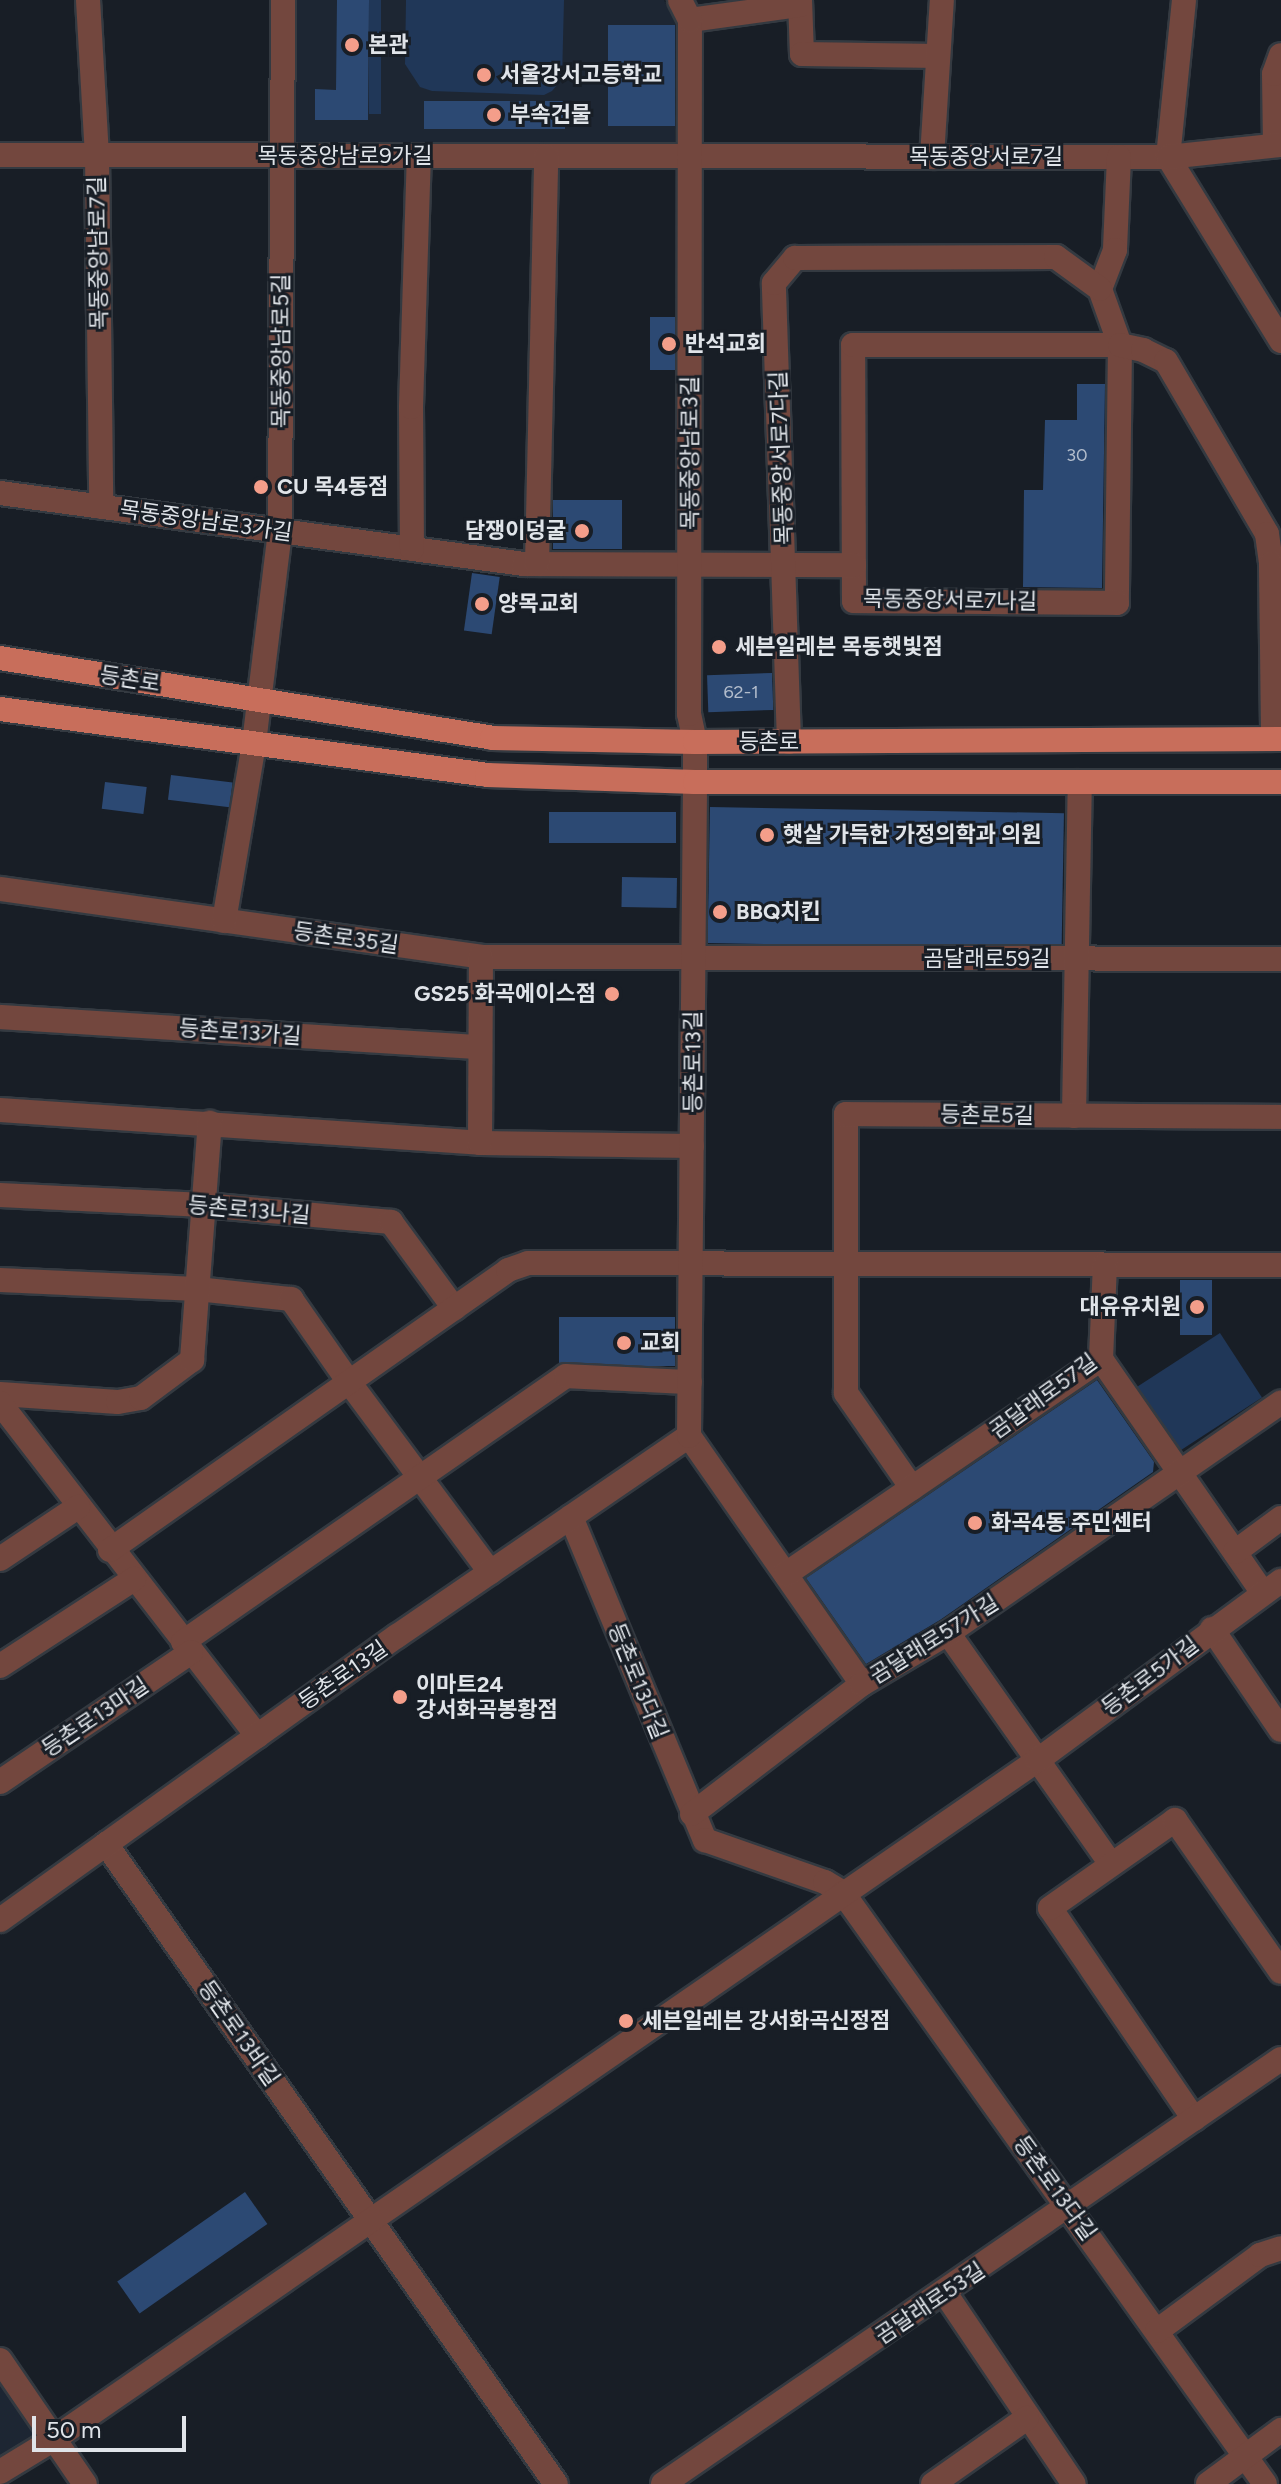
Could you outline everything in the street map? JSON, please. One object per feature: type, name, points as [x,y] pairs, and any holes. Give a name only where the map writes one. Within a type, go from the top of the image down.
[{"type":"main road","name":"등촌로","points":[[0,658],[492,738],[695,742],[1277,739]]},
{"type":"main road","name":"등촌로","points":[[0,709],[487,775],[695,782],[1281,782]]},
{"type":"street","name":"목동중앙남로7길","points":[[88,0],[97,155],[101,507]]},
{"type":"street","name":"목동중앙남로5길","points":[[259,700],[280,531],[283,0]]},
{"type":"street","points":[[932,157],[942,0]]},
{"type":"street","points":[[1184,0],[1168,157],[1281,341]]},
{"type":"street","points":[[800,2],[802,54],[938,56]]},
{"type":"street","name":"목동중앙남로3길","points":[[695,742],[689,714],[690,156],[685,10],[800,2]]},
{"type":"street","points":[[1278,145],[1274,74],[1281,55]]},
{"type":"street","name":"목동중앙서로7길","points":[[690,156],[1168,157],[1278,145]]},
{"type":"street","name":"목동중앙남로9가길","points":[[0,155],[690,156]]},
{"type":"street","points":[[412,549],[411,407],[419,156]]},
{"type":"street","points":[[537,564],[546,156]]},
{"type":"street","points":[[1100,289],[1115,250],[1119,157]]},
{"type":"street","name":"목동중앙서로7다길","points":[[789,742],[774,283],[795,258],[1056,257],[1100,289]]},
{"type":"street","name":"목동중앙서로7나길","points":[[1100,289],[1120,345],[1117,603],[854,601],[853,345],[1120,345],[1143,350],[1166,361],[1267,534],[1271,564],[1277,739]]},
{"type":"street","name":"목동중앙남로3가길","points":[[0,493],[537,564],[690,567],[854,565]]},
{"type":"street","points":[[224,921],[259,700]]},
{"type":"street","name":"등촌로13길","points":[[0,1920],[490,1572],[689,1436],[695,742]]},
{"type":"street","points":[[1074,1116],[1080,782]]},
{"type":"street","name":"등촌로35길","points":[[0,889],[481,957],[694,958]]},
{"type":"street","points":[[480,1143],[481,957]]},
{"type":"street","name":"곰달래로59길","points":[[694,958],[1281,959]]},
{"type":"street","name":"등촌로13가길","points":[[0,1017],[480,1047]]},
{"type":"street","points":[[0,1110],[480,1143],[692,1146]]},
{"type":"street","name":"등촌로5길","points":[[843,1266],[846,1114],[1281,1117]]},
{"type":"street","points":[[0,1394],[118,1402],[141,1398],[192,1360],[210,1123]]},
{"type":"street","name":"등촌로13나길","points":[[0,1195],[204,1205],[391,1222],[454,1308]]},
{"type":"street","points":[[110,1550],[508,1270],[528,1263],[1281,1265]]},
{"type":"street","name":"곰달래로57길","points":[[786,1574],[1101,1359],[1105,1265]]},
{"type":"street","points":[[843,1266],[846,1393],[912,1488]]},
{"type":"street","points":[[0,1280],[197,1289],[291,1299],[490,1572]]},
{"type":"street","points":[[1101,1359],[1182,1473]]},
{"type":"street","points":[[187,1647],[566,1376],[690,1382]]},
{"type":"street","name":"곰달래로57가길","points":[[692,1814],[862,1684],[948,1633],[1281,1402]]},
{"type":"street","points":[[0,1403],[110,1550],[257,1736]]},
{"type":"street","points":[[689,1436],[862,1684]]},
{"type":"street","name":"등촌로5가길","points":[[843,1893],[1038,1760],[1272,1587],[1235,1552],[1182,1473]]},
{"type":"street","points":[[0,1559],[78,1507]]},
{"type":"street","name":"등촌로13다길","points":[[571,1517],[705,1840],[825,1882],[843,1893],[1265,2484]]},
{"type":"street","points":[[1235,1552],[1281,1518]]},
{"type":"street","points":[[0,1666],[134,1579]]},
{"type":"street","points":[[1212,1629],[1281,1730]]},
{"type":"street","points":[[948,1633],[1110,1863]]},
{"type":"street","name":"등촌로13마길","points":[[0,1782],[187,1647]]},
{"type":"street","points":[[1194,2119],[1050,1908],[1175,1820],[1281,1972]]},
{"type":"street","name":"등촌로13바길","points":[[106,1844],[556,2484]]},
{"type":"street","points":[[0,2472],[54,2439],[372,2221],[843,1893]]},
{"type":"street","name":"곰달래로53길","points":[[663,2484],[945,2293],[1281,2059]]},
{"type":"street","points":[[1157,2331],[1260,2255],[1281,2248]]},
{"type":"street","points":[[945,2293],[1074,2484]]},
{"type":"street","points":[[0,2360],[85,2484]]},
{"type":"street","points":[[933,2484],[1027,2418]]},
{"type":"street","points":[[1208,2484],[1281,2430]]},
{"type":"shaded area","name":"서울강서고등학교","points":[[295,0],[664,0],[676,25],[675,144],[291,142]]},
{"type":"shaded area","points":[[369,0],[381,0],[381,114],[369,114]]},
{"type":"shaded area","points":[[406,0],[564,0],[562,79],[544,95],[432,91],[420,87],[405,64]]},
{"type":"shaded area","points":[[1220,1333],[1262,1398],[1177,1453],[1135,1388]]},
{"type":"shaded area","points":[[0,2360],[54,2439],[0,2471]]},
{"type":"building","name":"본관","points":[[337,0],[369,0],[368,120],[315,120],[315,89],[336,90]]},
{"type":"building","points":[[608,25],[675,25],[675,126],[608,126]]},
{"type":"building","name":"부속건물","points":[[424,101],[565,101],[565,129],[424,129]]},
{"type":"building","name":"반석교회","points":[[650,317],[675,317],[675,370],[650,370]]},
{"type":"building","points":[[1077,384],[1105,384],[1102,588],[1023,587],[1024,490],[1043,490],[1045,420],[1077,420]]},
{"type":"building","name":"담쟁이덩굴","points":[[553,500],[622,500],[622,549],[553,549]]},
{"type":"building","name":"양목교회","points":[[472,573],[500,577],[492,634],[464,630]]},
{"type":"building","points":[[772,673],[773,710],[708,712],[707,675]]},
{"type":"building","points":[[171,775],[233,783],[229,807],[168,800]]},
{"type":"building","points":[[105,782],[147,787],[143,814],[102,809]]},
{"type":"building","points":[[710,807],[1064,813],[1062,949],[708,943]]},
{"type":"building","points":[[549,812],[676,812],[676,843],[549,843]]},
{"type":"building","points":[[622,877],[677,878],[676,908],[621,907]]},
{"type":"building","name":"대유유치원","points":[[1180,1280],[1212,1280],[1212,1335],[1180,1335]]},
{"type":"building","name":"교회","points":[[559,1317],[675,1317],[675,1366],[559,1366]]},
{"type":"building","name":"화곡4동 주민센터","points":[[1097,1380],[1154,1462],[1153,1472],[940,1620],[866,1664],[806,1578]]},
{"type":"building","points":[[245,2192],[267,2224],[140,2313],[117,2281]]},
{"type":"place","name":"본관","points":[[352,45]]},
{"type":"place","name":"서울강서고등학교","points":[[484,75]]},
{"type":"place","name":"부속건물","points":[[494,115]]},
{"type":"place","name":"반석교회","points":[[669,344]]},
{"type":"place","name":"CU 목4동점","points":[[261,487]]},
{"type":"place","name":"담쟁이덩굴","points":[[582,531]]},
{"type":"place","name":"양목교회","points":[[482,604]]},
{"type":"place","name":"세븐일레븐 목동햇빛점","points":[[719,647]]},
{"type":"place","name":"햇살 가득한 가정의학과 의원","points":[[767,835]]},
{"type":"place","name":"BBQ치킨","points":[[720,912]]},
{"type":"place","name":"GS25 화곡에이스점","points":[[612,994]]},
{"type":"place","name":"대유유치원","points":[[1197,1307]]},
{"type":"place","name":"교회","points":[[624,1343]]},
{"type":"place","name":"화곡4동 주민센터","points":[[975,1523]]},
{"type":"place","name":"이마트24 강서화곡봉황점","points":[[400,1697]]},
{"type":"place","name":"세븐일레븐 강서화곡신정점","points":[[626,2021]]}]
